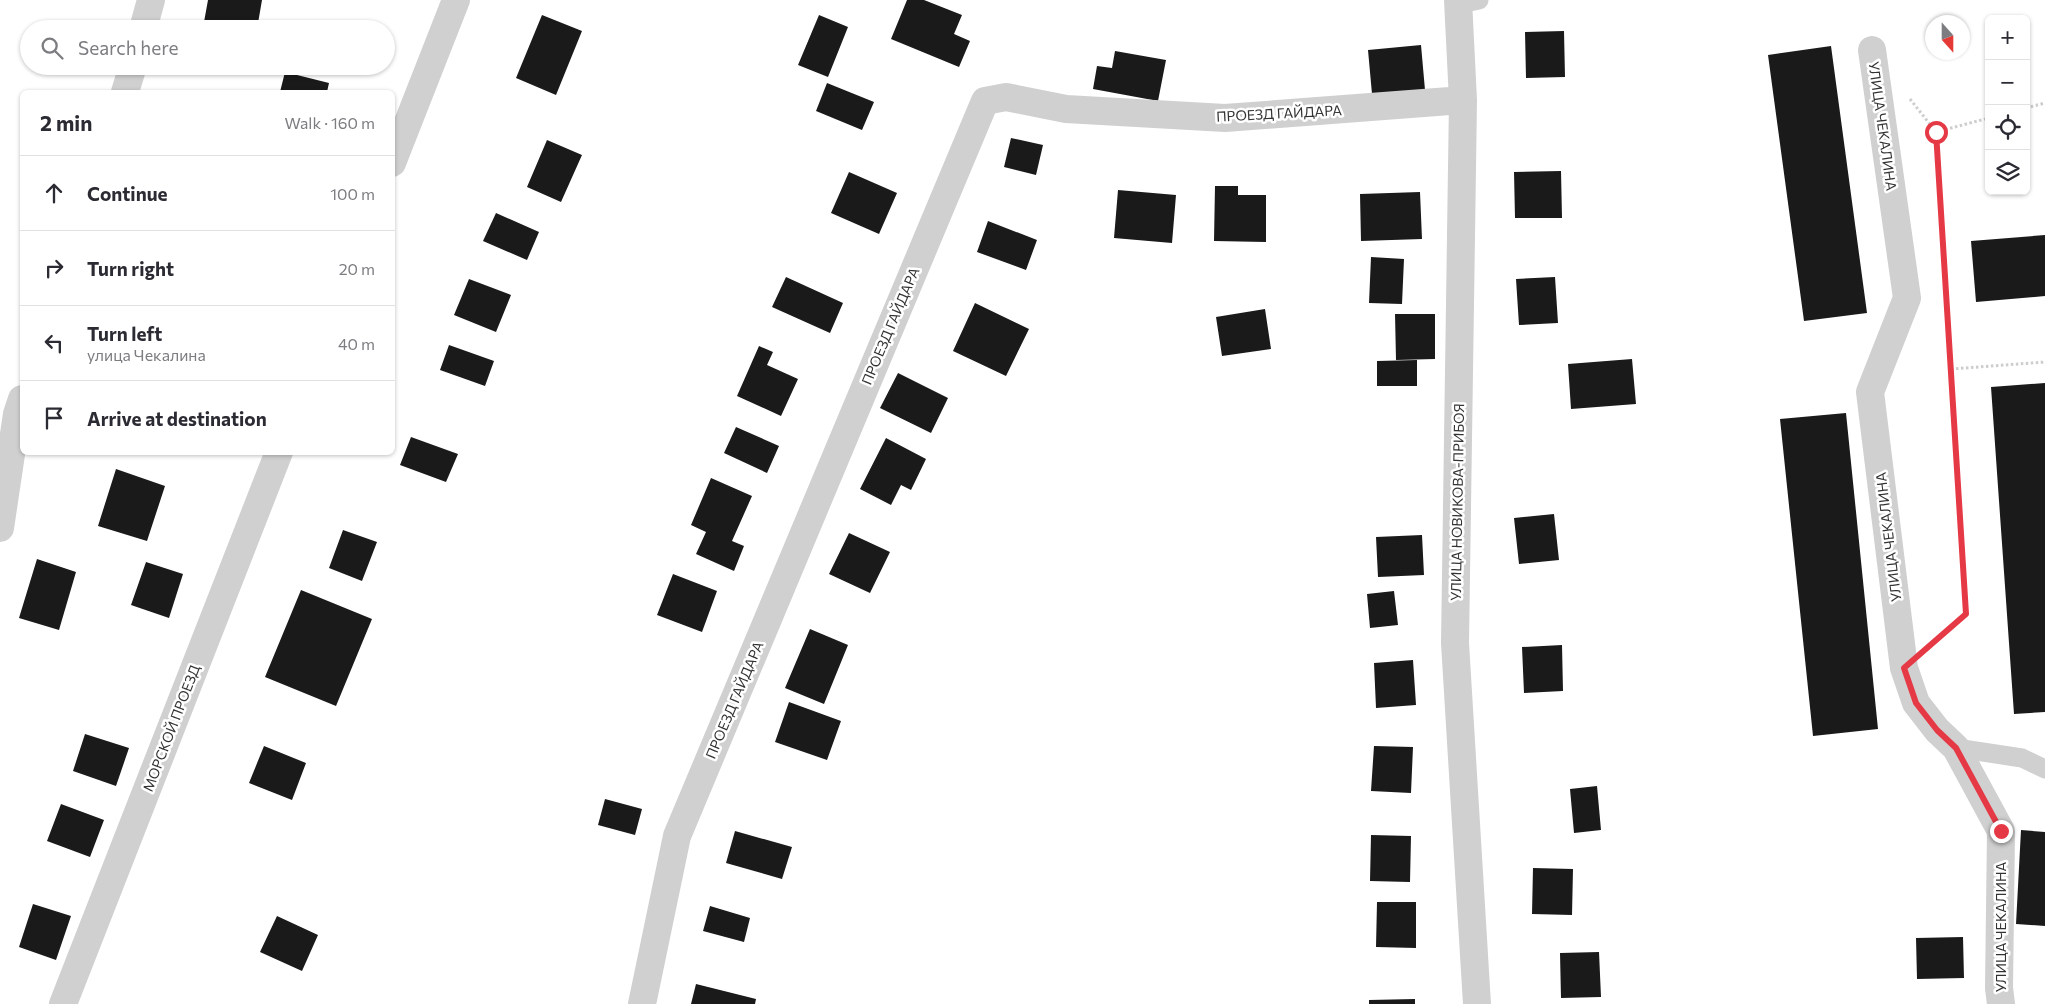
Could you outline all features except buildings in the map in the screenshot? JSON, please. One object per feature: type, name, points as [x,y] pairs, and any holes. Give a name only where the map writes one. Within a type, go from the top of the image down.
[{"type":"street","points":[[145,20],[151,0]]},
{"type":"street","points":[[395,155],[456,0]]},
{"type":"street","name":"УЛИЦА НОВИКОВА-ПРИБОЯ","points":[[1466,1],[1462,100],[1455,643],[1477,1004]]},
{"type":"street","name":"УЛИЦА ЧЕКАЛИНА","points":[[1872,50],[1907,298],[1870,392],[1904,668],[1916,703],[1937,730],[1956,748],[2001,831],[1999,988],[2001,1004]]},
{"type":"street","points":[[126,90],[130,75]]},
{"type":"street","name":"ПРОЕЗД ГАЙДАРА","points":[[642,1004],[677,836],[985,101],[1006,97],[1066,108],[1225,118],[1462,100]]},
{"type":"street","points":[[0,528],[13,407]]},
{"type":"street","name":"МОРСКОЙ ПРОЕЗД","points":[[63,1004],[278,455]]},
{"type":"lane","points":[[1956,748],[2022,758],[2045,769]]},
{"type":"path","points":[[2030,107],[2045,103]]},
{"type":"path","points":[[1904,668],[1966,614],[1936,132],[1985,119]]},
{"type":"path","points":[[1951,369],[2045,362]]},
{"type":"route","points":[[1936,132],[1966,614],[1904,668],[1916,703],[1937,730],[1956,748],[2001,831]]}]
